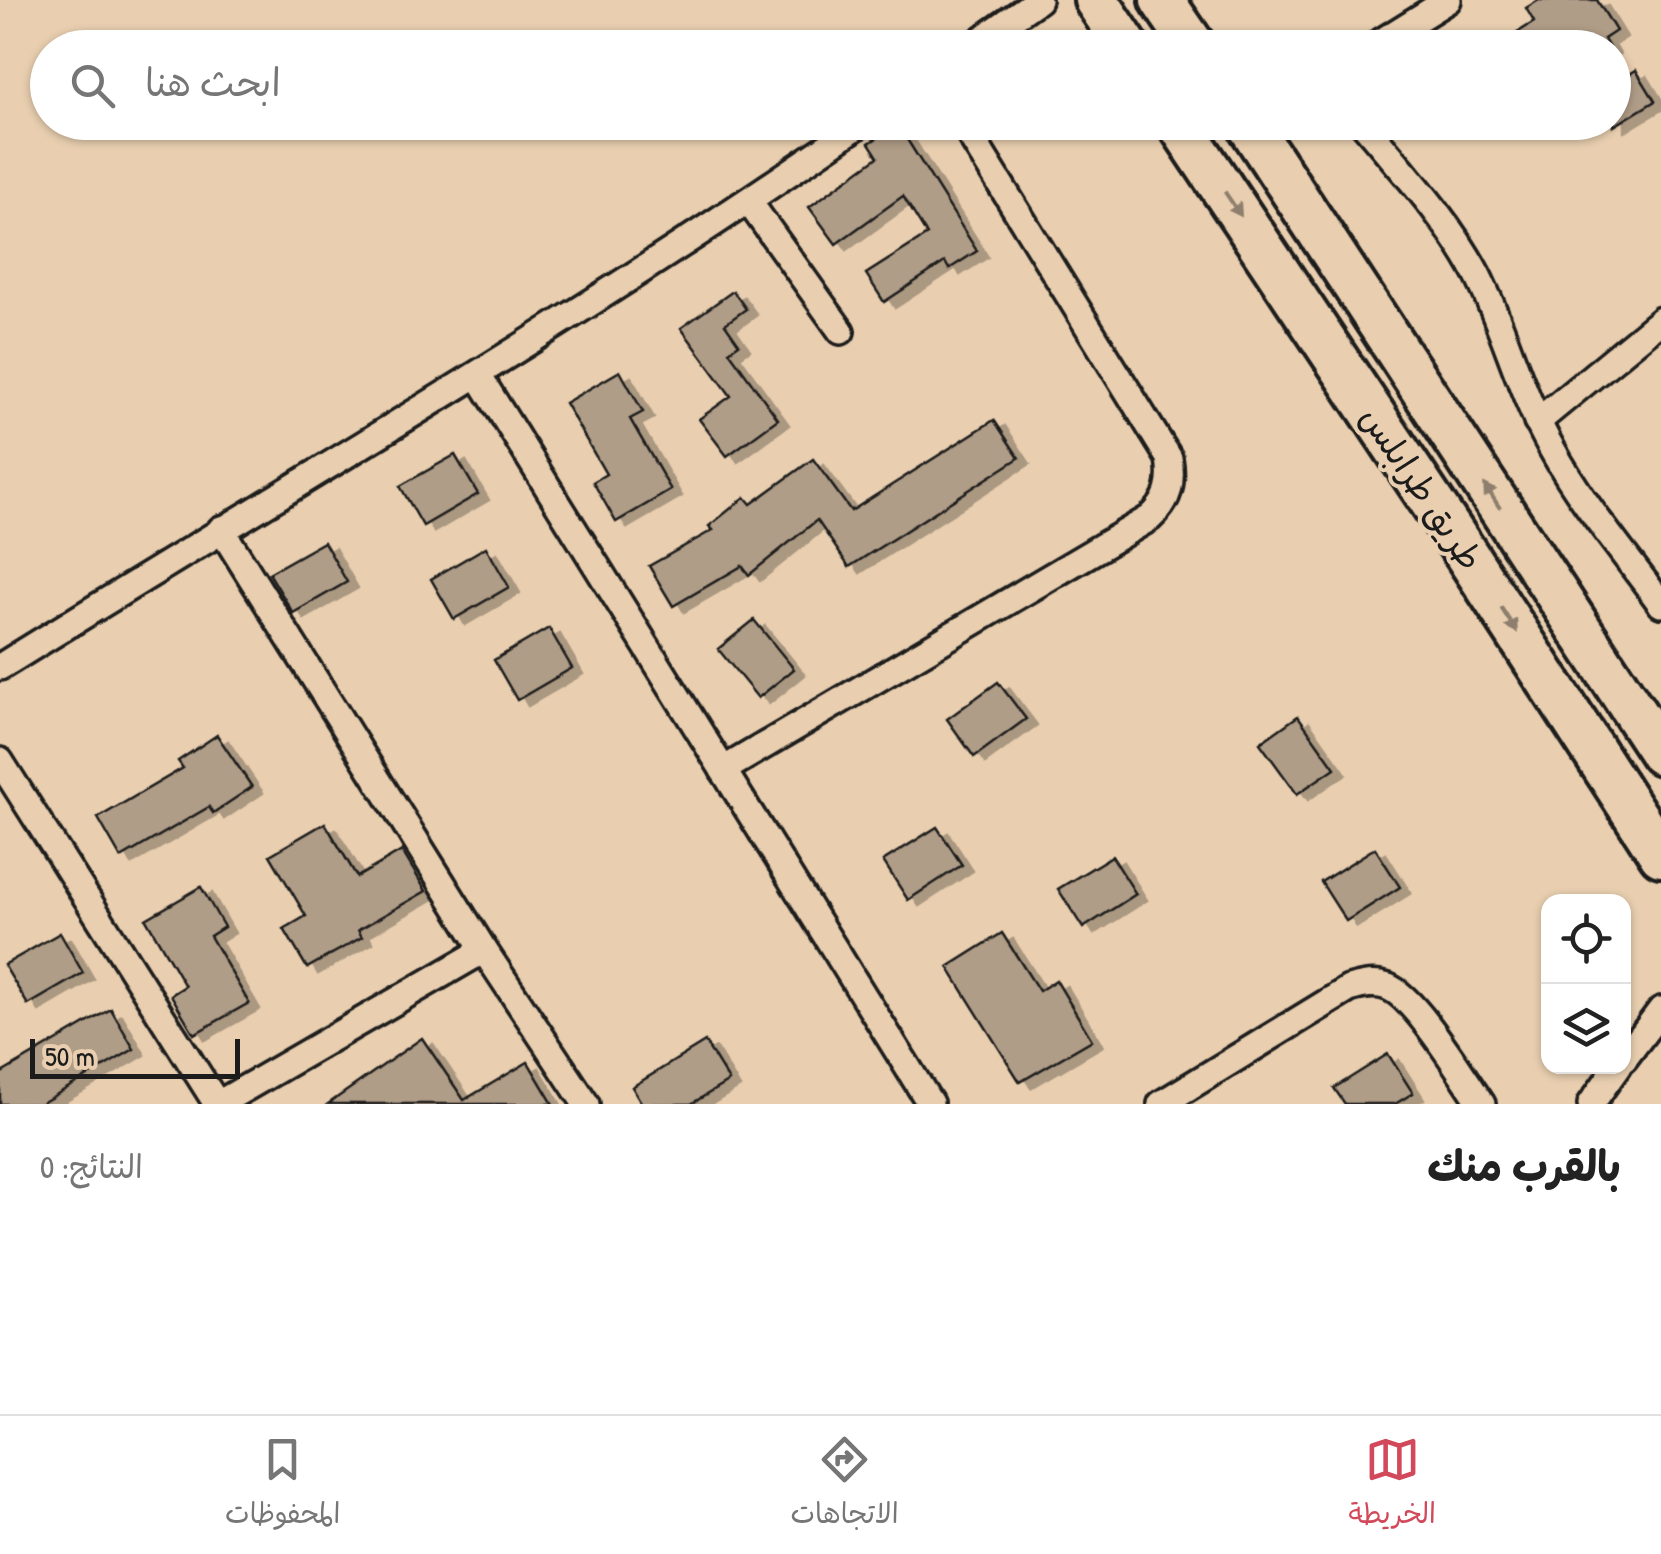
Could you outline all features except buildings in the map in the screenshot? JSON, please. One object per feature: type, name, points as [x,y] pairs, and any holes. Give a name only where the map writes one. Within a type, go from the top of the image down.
[{"type":"highway","points":[[1096,0],[1116,30]]},
{"type":"highway","points":[[1162,0],[1183,30]]},
{"type":"highway","name":"طريق طرابلس","points":[[1190,140],[1661,855]]},
{"type":"highway","points":[[1259,140],[1661,753]]},
{"type":"street","points":[[996,30],[1038,0]]},
{"type":"street","points":[[1400,30],[1448,0]]},
{"type":"street","points":[[0,666],[478,375],[749,202],[837,140]]},
{"type":"street","points":[[723,770],[1150,518],[1166,500],[1172,473],[1169,458],[973,140]]},
{"type":"street","points":[[1377,140],[1462,248],[1493,310],[1537,422],[1570,478],[1661,604]]},
{"type":"street","points":[[749,202],[841,330]]},
{"type":"street","points":[[1537,422],[1661,320]]},
{"type":"street","points":[[478,375],[930,1103]]},
{"type":"street","points":[[222,528],[484,950],[586,1104]]},
{"type":"street","points":[[0,761],[218,1104],[484,950]]},
{"type":"street","points":[[1162,1104],[1349,988],[1377,984],[1391,988],[1412,1006],[1482,1104]]},
{"type":"street","points":[[1631,1050],[1661,1010]]},
{"type":"street","points":[[1591,1104],[1612,1074]]}]
